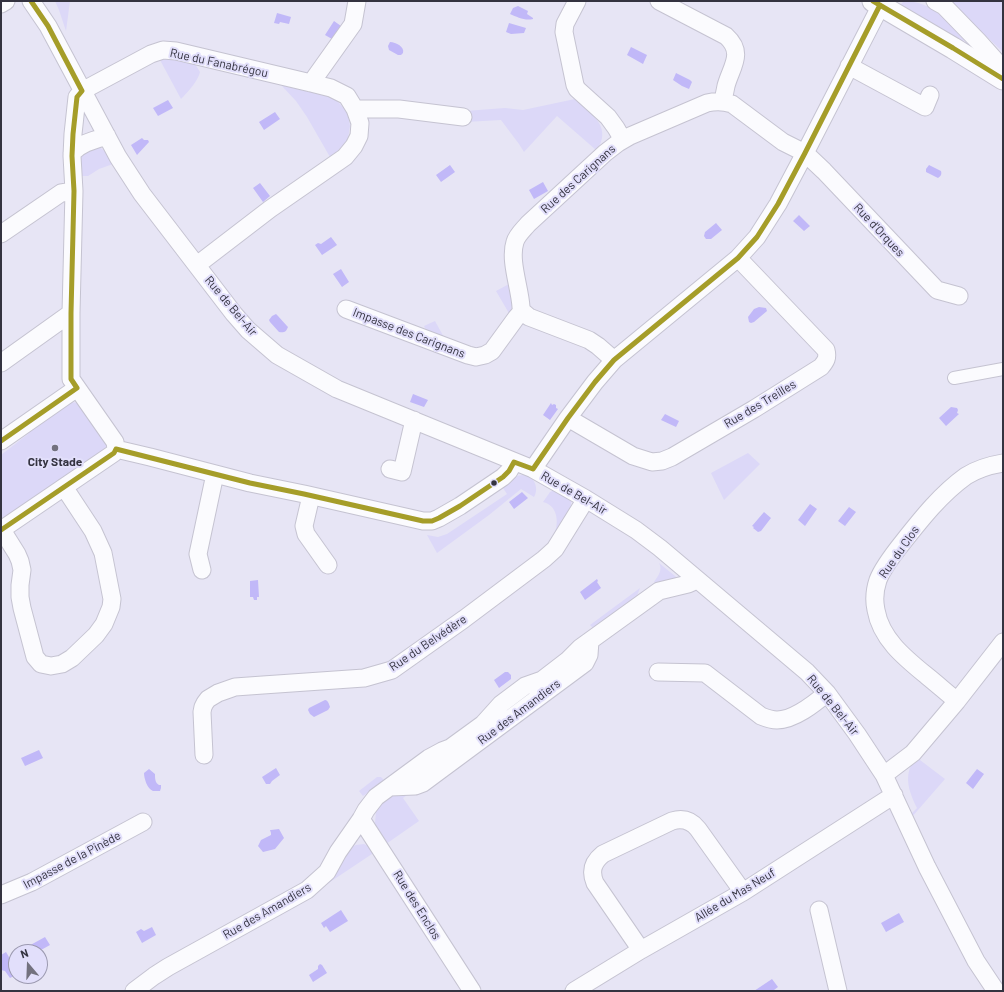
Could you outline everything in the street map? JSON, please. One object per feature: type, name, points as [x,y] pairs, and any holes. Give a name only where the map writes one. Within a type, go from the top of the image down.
[{"type":"street","points":[[1,4],[6,1]]},
{"type":"street","name":"Rue de Bel-Air","points":[[31,1],[48,26],[118,157],[142,194],[248,330],[278,355],[337,389],[533,469],[586,499],[636,530],[660,548],[807,672],[826,693],[857,734],[884,775],[934,880],[976,961],[996,991]]},
{"type":"street","points":[[311,83],[353,24],[357,1]]},
{"type":"street","points":[[577,1],[565,24],[564,32],[575,86],[608,117],[622,140]]},
{"type":"street","points":[[659,1],[726,36],[732,41],[735,46],[736,60],[726,86],[724,101],[735,106],[783,142],[805,153]]},
{"type":"street","points":[[935,1],[944,6],[1003,69]]},
{"type":"street","points":[[533,469],[568,418],[614,360],[738,258],[757,237],[778,204],[805,153],[849,66],[879,2],[1003,79]]},
{"type":"street","name":"Rue du Fanabrégou","points":[[82,91],[151,54],[163,50],[331,88],[346,96],[355,109],[360,123],[359,136],[354,146],[345,156],[270,209],[197,265]]},
{"type":"street","points":[[849,66],[925,106]]},
{"type":"street","points":[[64,487],[93,531],[103,553],[112,599],[111,607],[104,624],[96,635],[72,658],[62,664],[51,666],[41,664],[35,656],[20,597],[22,570],[20,562],[17,554],[1,530],[64,487],[114,453],[116,449],[115,442],[71,379],[74,191],[72,153],[77,97],[82,91]]},
{"type":"street","name":"Rue des Carignans","points":[[522,311],[513,258],[513,249],[515,240],[528,224],[605,153],[622,140],[644,129],[707,103],[724,101]]},
{"type":"street","points":[[355,109],[399,109],[463,117]]},
{"type":"street","points":[[72,153],[83,144],[107,136]]},
{"type":"street","name":"Rue d'Orques","points":[[805,153],[937,290],[959,296]]},
{"type":"street","points":[[1,234],[61,193],[74,191]]},
{"type":"street","name":"Rue des Treilles","points":[[568,418],[633,456],[652,462],[662,460],[672,457],[821,367],[827,357],[826,350],[738,258]]},
{"type":"street","name":"Impasse des Carignans","points":[[346,309],[476,357],[485,355],[492,351],[522,311]]},
{"type":"street","points":[[522,311],[529,317],[589,340],[614,360]]},
{"type":"street","points":[[1,364],[71,312]]},
{"type":"street","points":[[954,378],[1003,370]]},
{"type":"street","points":[[1,440],[77,388]]},
{"type":"street","points":[[390,470],[402,472],[414,420]]},
{"type":"street","points":[[116,449],[250,483],[423,521],[440,518],[503,477],[509,471],[514,462]]},
{"type":"street","name":"Rue du Clos","points":[[957,701],[907,660],[896,648],[880,624],[876,609],[875,595],[878,580],[894,553],[943,495],[973,472],[1003,463]]},
{"type":"street","points":[[202,570],[198,554],[215,474]]},
{"type":"street","points":[[311,496],[304,529],[328,565]]},
{"type":"street","name":"Rue du Belvédère","points":[[204,755],[202,712],[208,699],[218,693],[235,688],[263,684],[364,678],[392,670],[464,619],[544,558],[555,548],[586,499]]},
{"type":"street","name":"Rue des Amandiers","points":[[134,991],[168,967],[306,890],[327,872],[338,852],[366,810],[376,798],[429,758],[456,744],[483,724],[501,704],[525,686],[542,680],[568,660],[590,640],[660,591],[688,584],[697,580]]},
{"type":"street","points":[[884,775],[913,753],[957,701],[1003,642]]},
{"type":"street","points":[[658,672],[705,673],[761,716],[769,720],[786,719],[803,711],[826,693]]},
{"type":"street","name":"Allée du Mas Neuf","points":[[574,991],[743,892],[894,795]]},
{"type":"street","name":"Rue des Enclos","points":[[361,819],[472,991]]},
{"type":"street","points":[[642,950],[595,883],[593,877],[594,865],[597,858],[603,854],[672,821],[677,819],[685,819],[698,828],[743,892]]},
{"type":"street","name":"Impasse de la Pinède","points":[[1,895],[32,882],[143,822]]},
{"type":"street","points":[[819,910],[838,991]]},
{"type":"shaded area","points":[[55,1],[70,1],[66,31],[59,10]]},
{"type":"shaded area","points":[[904,1],[923,4],[938,13],[964,40],[960,46],[898,7]]},
{"type":"shaded area","points":[[949,1],[1003,1],[1003,52]]},
{"type":"shaded area","points":[[518,6],[528,11],[527,14],[533,19],[524,19],[510,14],[513,8]]},
{"type":"shaded area","points":[[277,13],[291,17],[289,24],[280,22],[279,24],[274,23]]},
{"type":"shaded area","points":[[334,21],[341,26],[332,39],[325,35]]},
{"type":"shaded area","points":[[509,23],[526,28],[524,33],[511,34],[506,32]]},
{"type":"shaded area","points":[[390,42],[397,44],[403,49],[403,53],[401,55],[389,50],[388,46]]},
{"type":"shaded area","points":[[631,47],[647,55],[643,64],[627,55]]},
{"type":"shaded area","points":[[171,59],[195,64],[200,72],[195,83],[181,99],[160,60]]},
{"type":"shaded area","points":[[676,73],[692,82],[689,89],[673,80]]},
{"type":"shaded area","points":[[281,85],[334,98],[346,110],[350,126],[348,138],[342,147],[330,157],[307,117],[296,101]]},
{"type":"shaded area","points":[[575,99],[590,112],[602,129],[601,142],[596,150],[557,116],[524,152],[501,120],[465,122],[465,111],[505,108],[523,110]]},
{"type":"shaded area","points":[[168,100],[173,108],[158,116],[153,108]]},
{"type":"shaded area","points":[[275,112],[280,119],[264,130],[259,122]]},
{"type":"shaded area","points":[[142,138],[144,140],[148,140],[149,142],[137,155],[131,145]]},
{"type":"shaded area","points":[[98,146],[105,152],[113,164],[99,169],[88,176],[81,176],[81,157],[84,153]]},
{"type":"shaded area","points":[[450,165],[455,172],[441,182],[436,175]]},
{"type":"shaded area","points":[[929,165],[941,171],[941,176],[938,178],[926,172]]},
{"type":"shaded area","points":[[543,182],[548,191],[534,199],[529,190]]},
{"type":"shaded area","points":[[260,183],[270,196],[263,202],[253,188]]},
{"type":"shaded area","points":[[799,215],[810,226],[804,231],[793,221]]},
{"type":"shaded area","points":[[716,223],[722,230],[711,239],[706,239],[704,236],[705,232]]},
{"type":"shaded area","points":[[331,237],[337,245],[322,255],[315,245],[318,243],[321,244]]},
{"type":"shaded area","points":[[341,269],[349,282],[342,287],[333,274]]},
{"type":"shaded area","points":[[509,284],[512,303],[510,315],[496,291]]},
{"type":"shaded area","points":[[759,307],[766,308],[767,311],[754,322],[749,322],[748,317],[754,309]]},
{"type":"shaded area","points":[[276,314],[288,327],[285,332],[279,332],[269,320]]},
{"type":"shaded area","points":[[435,321],[446,341],[427,332],[424,326]]},
{"type":"shaded area","points":[[413,394],[428,400],[424,407],[410,402]]},
{"type":"shaded area","points":[[69,402],[79,403],[108,439],[105,450],[1,522],[1,455],[28,434],[37,423]]},
{"type":"shaded area","points":[[551,403],[552,405],[556,405],[556,408],[558,409],[550,420],[543,415]]},
{"type":"shaded area","points":[[951,407],[957,408],[957,413],[959,414],[946,426],[939,418]]},
{"type":"shaded area","points":[[665,414],[679,421],[676,427],[661,420]]},
{"type":"shaded area","points":[[748,453],[760,464],[724,500],[711,473]]},
{"type":"shaded area","points":[[523,475],[532,478],[535,483],[536,489],[534,497],[521,489],[489,515],[437,553],[427,535],[438,537],[447,534],[507,494],[501,485],[515,476]]},
{"type":"shaded area","points":[[554,490],[571,500],[570,508],[566,517],[555,532],[557,523],[556,514],[551,506],[543,502],[550,492]]},
{"type":"shaded area","points":[[522,492],[528,498],[514,509],[509,502]]},
{"type":"shaded area","points":[[810,504],[817,509],[805,526],[798,520]]},
{"type":"shaded area","points":[[849,507],[856,512],[845,526],[838,521]]},
{"type":"shaded area","points":[[764,512],[771,518],[761,531],[758,532],[752,526]]},
{"type":"shaded area","points":[[659,563],[677,578],[660,584],[654,582],[660,571]]},
{"type":"shaded area","points":[[597,579],[597,582],[601,588],[585,600],[580,592]]},
{"type":"shaded area","points":[[258,580],[259,597],[257,597],[257,600],[254,600],[253,597],[250,597],[250,581]]},
{"type":"shaded area","points":[[640,588],[635,601],[593,628],[590,625]]},
{"type":"shaded area","points":[[505,672],[508,672],[511,675],[511,679],[499,688],[494,680]]},
{"type":"shaded area","points":[[325,700],[328,701],[330,707],[328,710],[314,717],[310,714],[308,710],[309,708]]},
{"type":"shaded area","points":[[39,750],[43,758],[25,766],[21,758]]},
{"type":"shaded area","points":[[916,757],[945,779],[911,818],[910,815],[917,808],[909,788],[908,776],[909,770]]},
{"type":"shaded area","points":[[276,768],[280,775],[270,784],[266,784],[262,777]]},
{"type":"shaded area","points":[[149,769],[155,774],[157,783],[161,785],[160,791],[151,790],[145,780],[144,773]]},
{"type":"shaded area","points":[[977,769],[984,774],[973,789],[966,783]]},
{"type":"shaded area","points":[[377,777],[381,777],[384,780],[384,783],[363,796],[359,791]]},
{"type":"shaded area","points":[[411,792],[403,798],[419,821],[386,844],[375,823],[376,812],[384,796]]},
{"type":"shaded area","points":[[279,829],[284,838],[275,849],[263,852],[258,846],[261,840],[271,835],[270,830]]},
{"type":"shaded area","points":[[364,844],[375,852],[297,904],[349,848]]},
{"type":"shaded area","points":[[341,910],[348,921],[330,932],[326,926],[324,928],[321,923]]},
{"type":"shaded area","points":[[899,913],[904,922],[886,932],[881,923]]},
{"type":"shaded area","points":[[152,927],[156,935],[142,943],[136,932],[141,929],[144,931]]},
{"type":"shaded area","points":[[45,937],[50,945],[48,946],[48,944],[32,944]]},
{"type":"shaded area","points":[[6,952],[8,955],[8,975],[5,971],[1,970],[1,955]]},
{"type":"shaded area","points":[[320,964],[327,973],[313,982],[309,975],[318,969]]},
{"type":"shaded area","points":[[772,979],[778,987],[774,991],[754,991]]},
{"type":"transit line","points":[[1,441],[77,388],[71,379],[74,191],[72,156],[77,97],[82,91],[48,26],[31,1]]},
{"type":"transit line","points":[[873,1],[1003,79]]},
{"type":"transit line","points":[[1,530],[114,453],[116,449],[250,483],[423,521],[432,521],[460,506],[503,477],[509,471],[514,462],[533,469],[568,418],[595,382],[614,360],[738,258],[757,237],[778,204],[880,5]]},
{"type":"place","name":"City Stade","points":[[55,448]]}]
